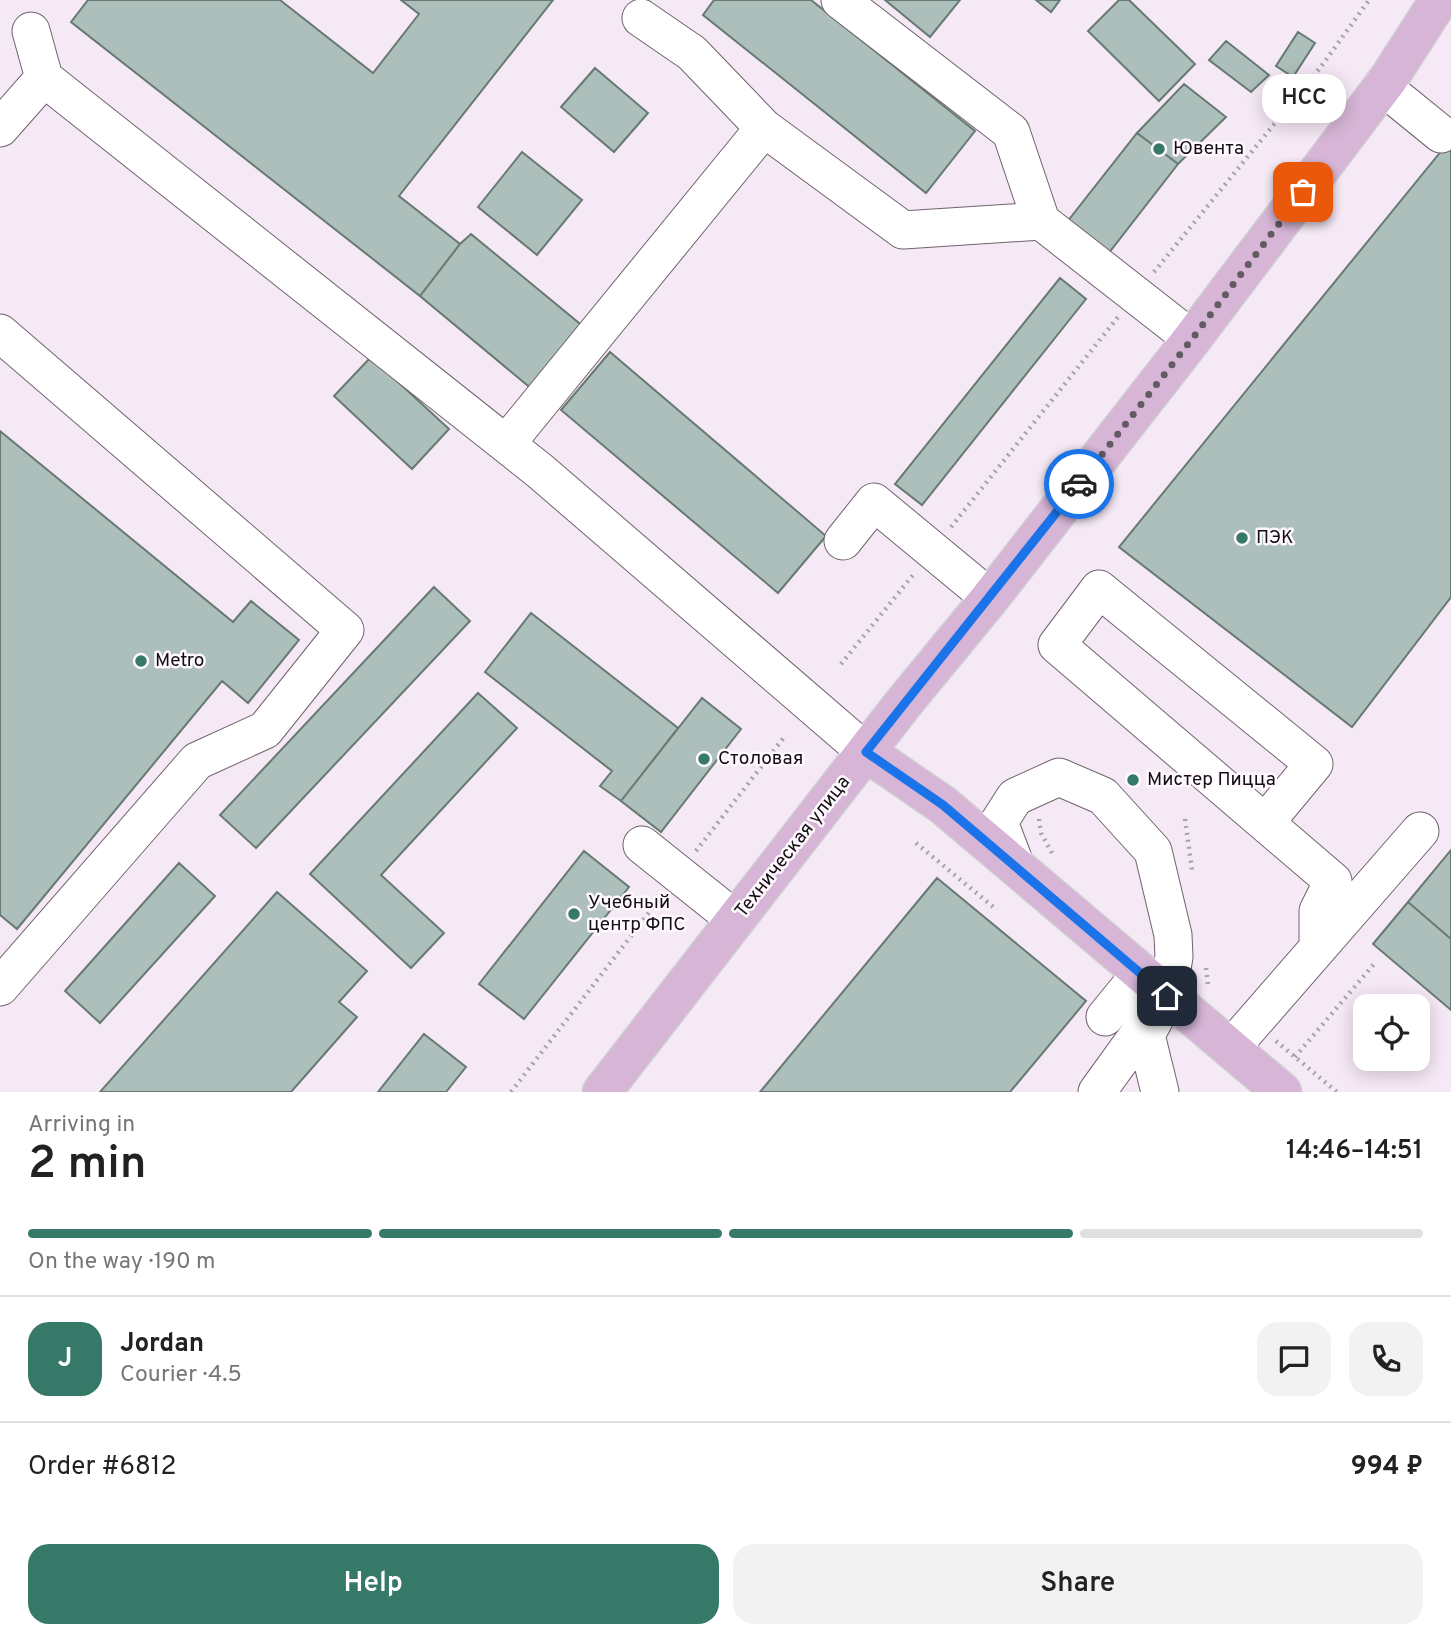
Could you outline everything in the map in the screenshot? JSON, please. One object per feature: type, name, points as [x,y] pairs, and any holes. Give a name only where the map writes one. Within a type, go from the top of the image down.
[{"type":"main road","name":"Техническая улица","points":[[603,1092],[866,752],[1192,339],[1382,86],[1439,0]]},
{"type":"main road","points":[[866,752],[943,805],[1282,1092]]},
{"type":"lane","points":[[840,0],[1011,132],[1041,221],[1192,339]]},
{"type":"lane","points":[[639,6],[692,53],[764,128],[903,230],[1041,221]]},
{"type":"lane","points":[[31,31],[44,78],[506,444],[866,752]]},
{"type":"lane","points":[[0,128],[44,78]]},
{"type":"lane","points":[[1382,86],[1441,134]]},
{"type":"lane","points":[[506,444],[764,128]]},
{"type":"lane","points":[[0,333],[345,629],[265,730],[197,761],[3,979]]},
{"type":"lane","points":[[843,541],[874,502],[990,598]]},
{"type":"lane","points":[[1265,823],[1314,764],[1099,590],[1057,645],[1265,823],[1333,881],[1318,911],[1318,947]]},
{"type":"lane","points":[[1015,864],[999,822],[1015,797],[1059,777],[1102,796],[1153,851],[1173,935],[1174,957],[1154,984],[1097,1092]]},
{"type":"lane","points":[[1231,1048],[1420,831]]},
{"type":"lane","points":[[642,845],[736,920]]},
{"type":"lane","points":[[1105,1017],[1154,984]]},
{"type":"lane","points":[[1154,984],[1146,1035],[1160,1092]]},
{"type":"path","points":[[841,664],[1136,294],[1324,64],[1369,0]]},
{"type":"path","points":[[511,1092],[785,736]]},
{"type":"path","points":[[916,843],[997,910]]},
{"type":"path","points":[[1295,1056],[1374,964]]},
{"type":"path","points":[[1268,1033],[1337,1092]]},
{"type":"building","points":[[88,0],[280,0],[373,73],[419,14],[401,0],[553,0],[399,196],[460,244],[420,296],[71,22]]},
{"type":"building","points":[[714,0],[811,0],[975,131],[926,193],[703,15]]},
{"type":"building","points":[[885,0],[960,0],[930,37]]},
{"type":"building","points":[[1036,0],[1060,0],[1051,12]]},
{"type":"building","points":[[1119,0],[1129,0],[1195,64],[1159,101],[1088,31]]},
{"type":"building","points":[[1298,32],[1315,43],[1293,77],[1276,66]]},
{"type":"building","points":[[1226,41],[1269,75],[1251,92],[1209,60]]},
{"type":"building","points":[[595,68],[648,113],[614,152],[561,107]]},
{"type":"building","points":[[1184,84],[1226,117],[1178,164],[1137,133]]},
{"type":"building","points":[[1137,133],[1178,164],[1108,254],[1067,222]]},
{"type":"building","points":[[1451,139],[1451,597],[1352,727],[1119,547]]},
{"type":"building","points":[[522,152],[582,200],[537,255],[478,207]]},
{"type":"building","points":[[471,234],[585,328],[533,390],[420,296],[460,244]]},
{"type":"building","points":[[1060,278],[1086,299],[922,505],[895,484]]},
{"type":"building","points":[[610,352],[826,536],[778,593],[561,410]]},
{"type":"building","points":[[371,357],[449,429],[412,469],[334,396]]},
{"type":"building","name":"Metro","points":[[0,431],[233,622],[251,601],[299,640],[248,703],[222,681],[17,929],[0,915]]},
{"type":"building","points":[[434,587],[470,621],[256,848],[220,815]]},
{"type":"building","points":[[531,613],[678,728],[621,801],[600,786],[612,771],[485,672]]},
{"type":"building","points":[[478,693],[517,728],[381,875],[444,933],[411,968],[310,874]]},
{"type":"building","points":[[702,698],[741,729],[661,832],[621,801]]},
{"type":"building","points":[[1451,850],[1451,939],[1408,902]]},
{"type":"building","points":[[584,851],[629,887],[524,1019],[479,984]]},
{"type":"building","points":[[179,863],[215,896],[100,1023],[65,991]]},
{"type":"building","points":[[937,878],[1086,1001],[1010,1092],[760,1092]]},
{"type":"building","points":[[277,892],[367,971],[339,1002],[357,1017],[291,1092],[100,1092]]},
{"type":"building","points":[[1408,902],[1451,939],[1451,1010],[1373,944]]},
{"type":"building","points":[[424,1034],[466,1067],[446,1092],[378,1092]]},
{"type":"way so far","points":[[1079,484],[1303,192]]},
{"type":"place","name":"Ювента","points":[[1159,149]]},
{"type":"place","name":"НСС","points":[[1303,192]]},
{"type":"place","name":"ПЭК","points":[[1242,538]]},
{"type":"place","name":"Metro","points":[[141,661]]},
{"type":"place","name":"Столовая","points":[[704,759]]},
{"type":"place","name":"Мистер Пицца","points":[[1133,780]]},
{"type":"place","name":"Учебный центр ФПС","points":[[574,914]]},
{"type":"route","points":[[1079,484],[866,752],[943,805],[1167,996]]}]
